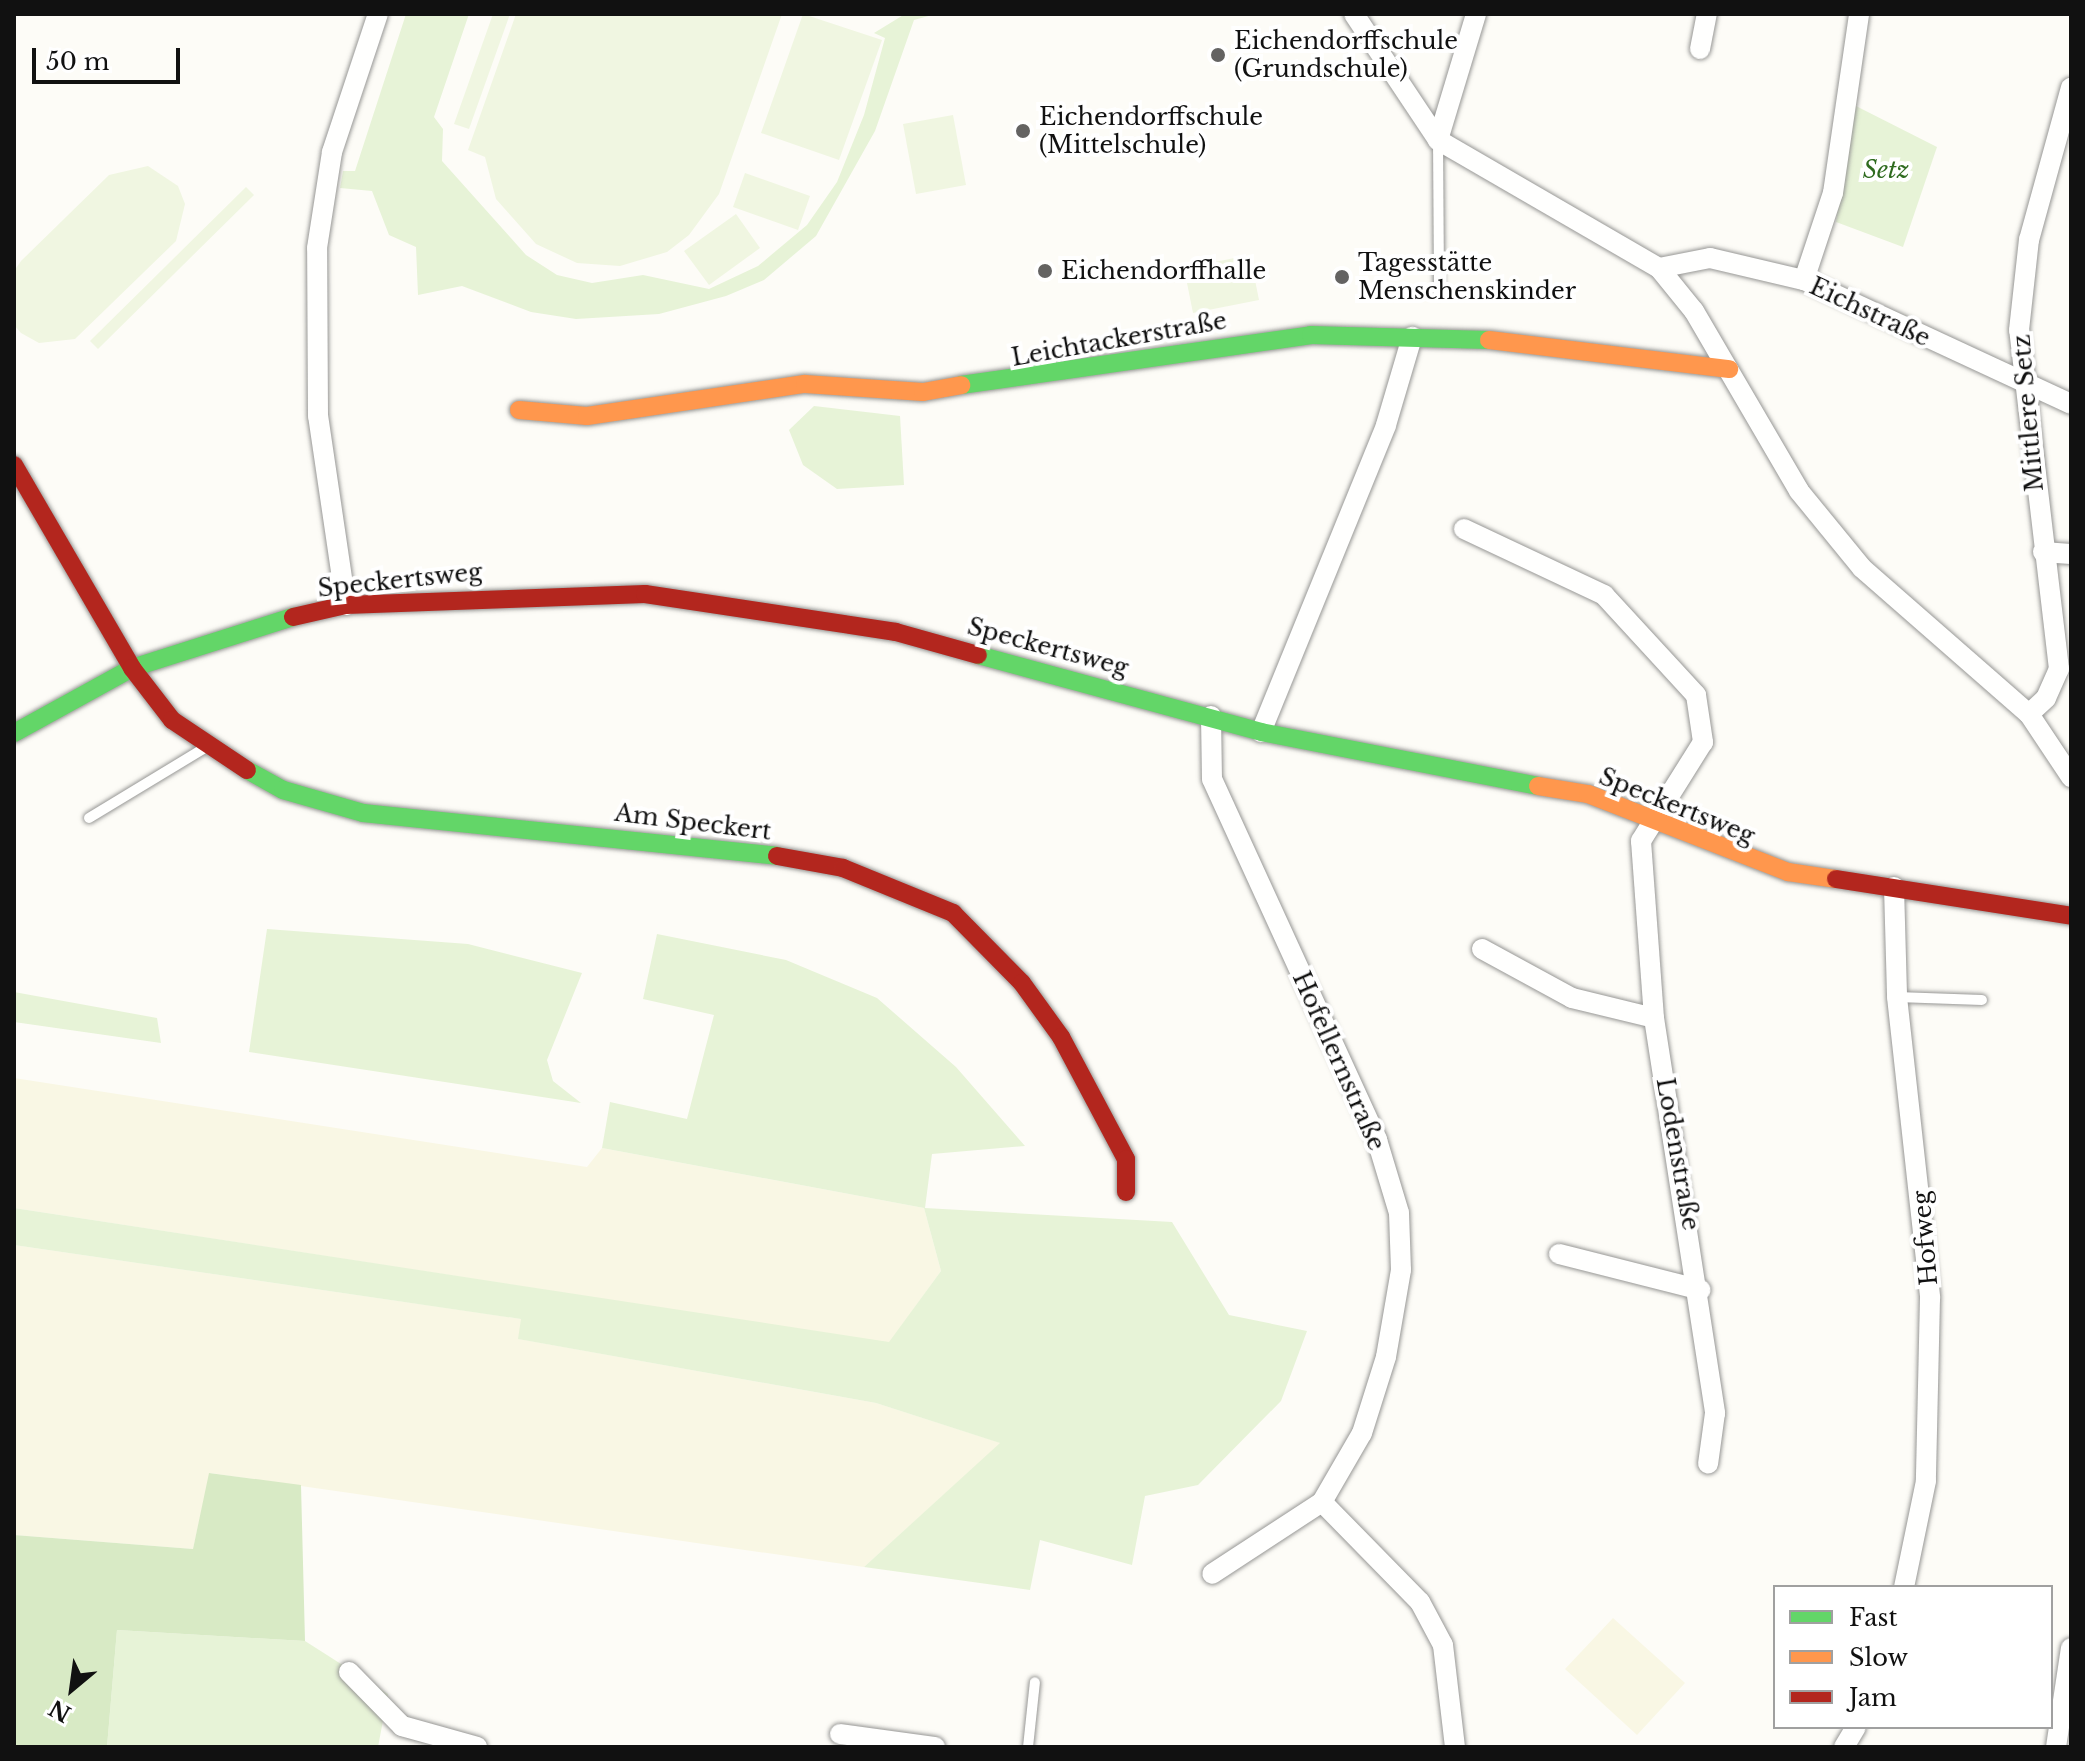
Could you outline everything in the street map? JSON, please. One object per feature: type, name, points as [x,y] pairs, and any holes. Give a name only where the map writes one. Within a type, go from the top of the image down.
[{"type":"street","points":[[346,605],[318,416],[317,248],[332,152],[378,14]]},
{"type":"street","points":[[1354,14],[1438,140],[1659,268],[1729,369],[1799,491],[1862,568],[2029,714],[2071,777]]},
{"type":"street","points":[[1438,140],[1476,14]]},
{"type":"street","points":[[1700,49],[1707,14]]},
{"type":"street","points":[[1804,280],[1833,193],[1859,14]]},
{"type":"street","name":"Mittlere Setz","points":[[2029,714],[2046,698],[2059,669],[2022,382],[2019,330],[2029,240],[2071,88]]},
{"type":"street","name":"Eichstraße","points":[[1659,268],[1710,258],[1804,280],[2071,404]]},
{"type":"street","name":"Leichtackerstraße","points":[[519,410],[587,416],[805,384],[923,392],[1202,347],[1311,335],[1412,337],[1729,369]]},
{"type":"street","points":[[1261,732],[1386,425],[1412,337]]},
{"type":"street","name":"Am Speckert","points":[[14,465],[132,668],[172,720],[205,748],[283,790],[363,813],[727,847],[843,868],[953,913],[1022,983],[1061,1037],[1126,1159],[1126,1192]]},
{"type":"street","name":"Lodenstraße","points":[[1464,529],[1604,595],[1696,695],[1703,742],[1641,841],[1654,1018],[1701,1290],[1715,1413],[1708,1464]]},
{"type":"street","points":[[2043,552],[2071,554]]},
{"type":"street","name":"Speckertsweg","points":[[14,733],[132,668],[230,632],[346,605],[645,594],[790,611],[1211,716],[1261,732],[1402,765],[1588,794],[1750,861],[2071,916]]},
{"type":"street","name":"Hofellernstraße","points":[[1211,716],[1212,779],[1377,1140],[1399,1213],[1401,1270],[1386,1357],[1362,1433],[1322,1502],[1212,1574]]},
{"type":"street","name":"Hofweg","points":[[1894,887],[1897,997],[1930,1298],[1926,1481],[1904,1585]]},
{"type":"street","points":[[1482,949],[1572,998],[1654,1018]]},
{"type":"street","points":[[1559,1254],[1701,1290]]},
{"type":"street","points":[[1322,1502],[1420,1602],[1443,1645],[1455,1747]]},
{"type":"street","points":[[2056,1747],[2071,1648]]},
{"type":"street","points":[[349,1672],[402,1726],[477,1747]]},
{"type":"street","points":[[1844,1747],[1855,1729]]},
{"type":"street","points":[[840,1734],[935,1747]]},
{"type":"lane","points":[[1438,140],[1439,292]]},
{"type":"lane","points":[[89,818],[205,748]]},
{"type":"lane","points":[[1897,997],[1982,1000]]},
{"type":"lane","points":[[1028,1747],[1035,1682]]},
{"type":"shaded area","points":[[14,1078],[587,1167],[602,1148],[924,1208],[941,1271],[889,1343],[14,1208]]},
{"type":"shaded area","points":[[14,1245],[522,1319],[519,1339],[876,1403],[1001,1443],[864,1567],[210,1473],[193,1549],[14,1535]]},
{"type":"shaded area","points":[[1613,1618],[1685,1683],[1637,1735],[1565,1669]]},
{"type":"green space","points":[[406,14],[469,14],[434,117],[443,129],[442,161],[526,255],[557,275],[592,283],[643,275],[709,289],[758,266],[807,225],[837,182],[864,115],[885,38],[874,33],[905,14],[932,15],[914,20],[875,131],[816,236],[764,280],[726,296],[659,314],[576,319],[531,312],[462,286],[418,295],[416,247],[389,235],[372,191],[340,188],[343,171],[355,171]]},
{"type":"green space","points":[[493,14],[510,14],[469,129],[454,124]]},
{"type":"green space","points":[[516,14],[782,14],[719,194],[689,235],[667,252],[620,266],[577,263],[536,244],[496,199],[485,157],[468,150]]},
{"type":"green space","points":[[803,14],[882,40],[839,160],[761,133]]},
{"type":"green space","name":"Setz","points":[[1852,104],[1937,147],[1903,247],[1836,222]]},
{"type":"green space","points":[[953,115],[966,185],[916,194],[903,124]]},
{"type":"green space","points":[[148,166],[178,186],[185,204],[176,241],[75,339],[39,343],[21,333],[14,325],[14,271],[21,261],[109,175]]},
{"type":"green space","points":[[745,173],[810,196],[798,230],[733,207]]},
{"type":"green space","points":[[246,187],[254,195],[98,349],[90,341]]},
{"type":"green space","points":[[736,214],[760,248],[709,285],[684,251]]},
{"type":"green space","points":[[1250,255],[1259,300],[1193,313],[1184,268]]},
{"type":"green space","points":[[814,406],[900,416],[904,485],[837,489],[803,465],[789,430]]},
{"type":"green space","points":[[267,929],[468,944],[582,973],[547,1060],[553,1081],[581,1103],[249,1052]]},
{"type":"green space","points":[[657,934],[786,960],[877,998],[956,1067],[1025,1146],[932,1154],[925,1208],[1172,1222],[1229,1315],[1307,1331],[1281,1401],[1198,1485],[1145,1496],[1132,1565],[1040,1540],[1030,1590],[864,1567],[1000,1443],[876,1403],[518,1339],[521,1319],[14,1245],[14,1208],[889,1342],[941,1271],[924,1208],[602,1148],[610,1102],[687,1119],[714,1015],[643,999]]},
{"type":"green space","points":[[14,992],[157,1018],[161,1043],[14,1022]]},
{"type":"green space","points":[[209,1473],[301,1485],[305,1641],[117,1630],[107,1747],[14,1747],[14,1535],[193,1549]]},
{"type":"green space","points":[[117,1630],[305,1641],[388,1694],[378,1747],[107,1747]]},
{"type":"traffic: fast","points":[[961,385],[1311,335],[1489,340]]},
{"type":"traffic: fast","points":[[14,733],[132,668],[293,617]]},
{"type":"traffic: fast","points":[[978,655],[1261,732],[1538,786]]},
{"type":"traffic: fast","points":[[247,770],[283,790],[363,813],[777,856]]},
{"type":"traffic: slow","points":[[1489,340],[1729,369]]},
{"type":"traffic: slow","points":[[519,410],[587,416],[805,384],[923,392],[961,385]]},
{"type":"traffic: slow","points":[[1538,786],[1588,794],[1788,872],[1836,879]]},
{"type":"traffic: jam","points":[[14,465],[132,668],[172,720],[247,770]]},
{"type":"traffic: jam","points":[[293,617],[346,605],[645,594],[896,632],[978,655]]},
{"type":"traffic: jam","points":[[777,856],[843,868],[953,913],[1022,983],[1061,1037],[1126,1159],[1126,1192]]},
{"type":"traffic: jam","points":[[1836,879],[2071,916]]},
{"type":"place","name":"Eichendorffschule (Grundschule)","points":[[1218,55]]},
{"type":"place","name":"Eichendorffschule (Mittelschule)","points":[[1023,131]]},
{"type":"place","name":"Eichendorffhalle","points":[[1045,271]]},
{"type":"place","name":"Tagesstätte Menschenskinder","points":[[1342,277]]}]
